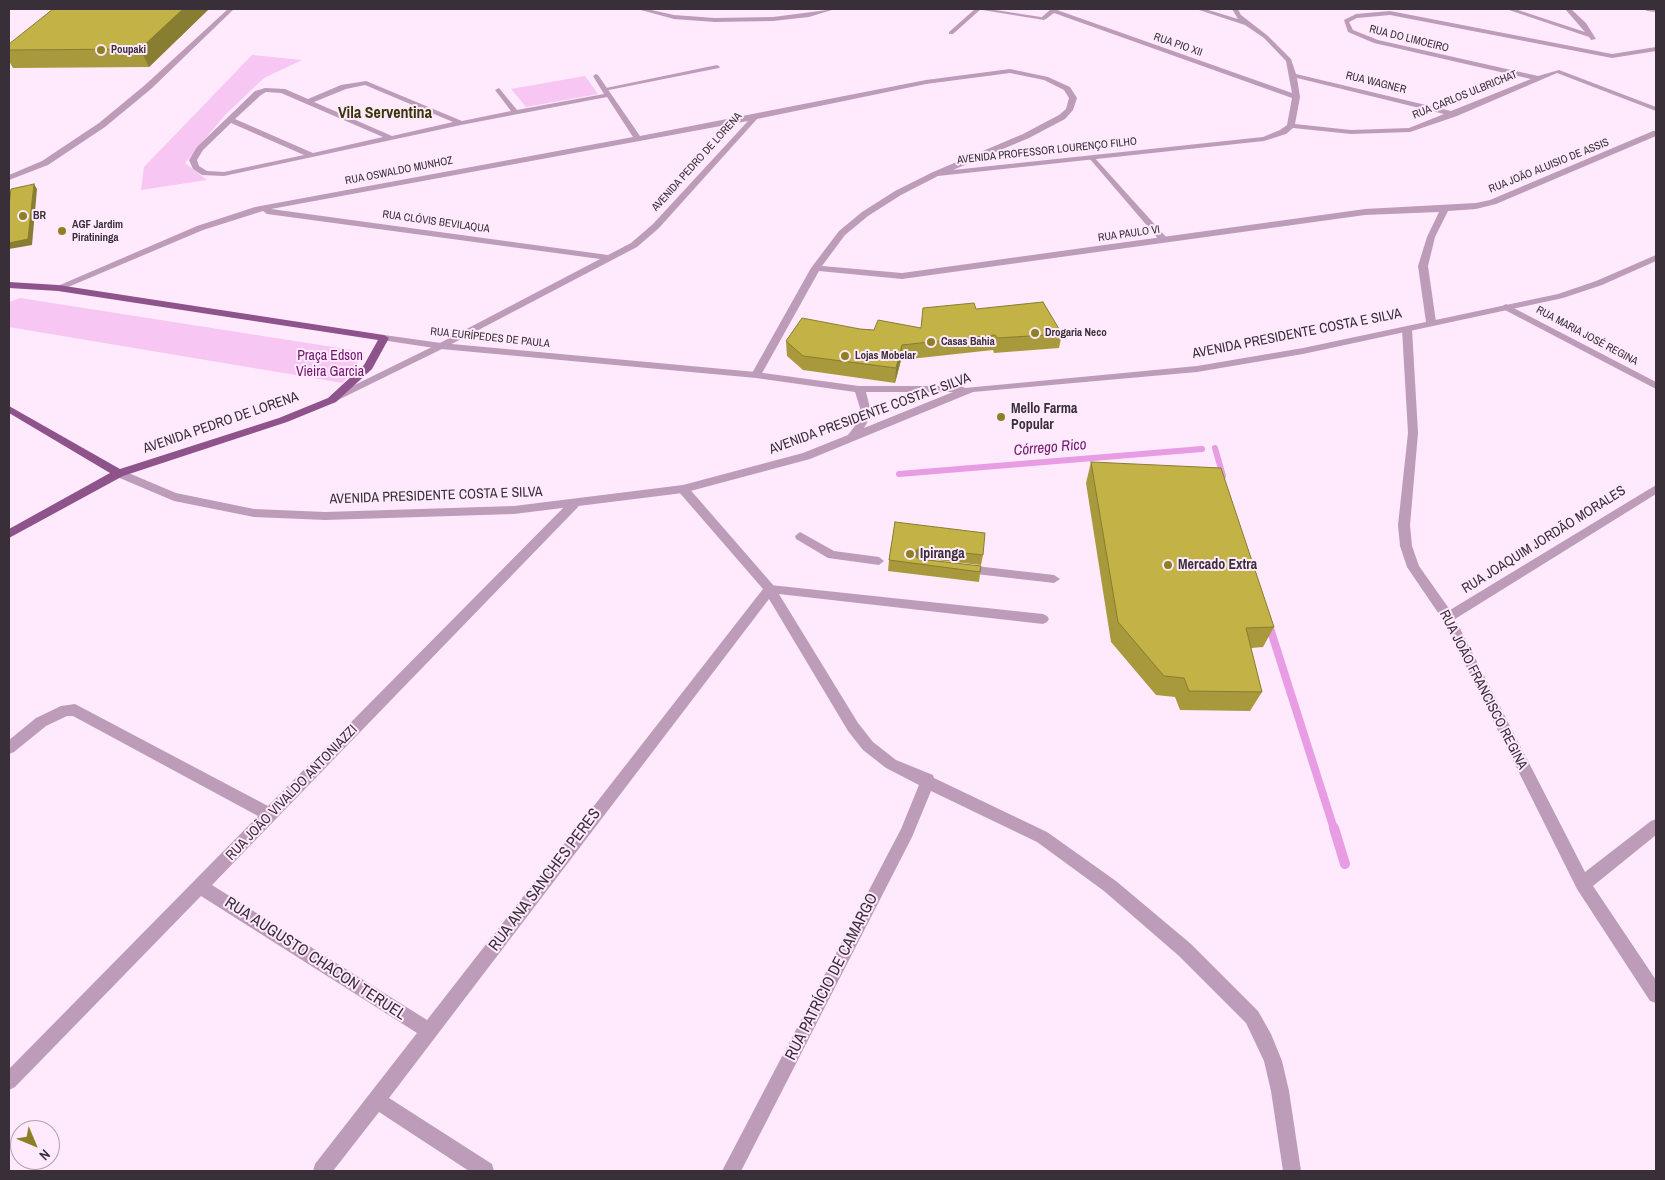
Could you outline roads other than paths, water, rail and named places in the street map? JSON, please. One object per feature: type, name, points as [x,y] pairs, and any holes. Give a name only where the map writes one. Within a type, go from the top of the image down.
[{"type":"main road","name":"RUA EURÍPEDES DE PAULA","points":[[9,285],[27,288],[58,288],[384,338]]},
{"type":"main road","points":[[9,294],[27,288]]},
{"type":"main road","name":"AVENIDA PEDRO DE LORENA","points":[[9,534],[119,473],[283,420],[332,400],[368,367],[384,338]]},
{"type":"main road","points":[[9,409],[119,473]]},
{"type":"street","points":[[9,178],[45,163],[102,125],[148,87],[230,9]]},
{"type":"street","points":[[640,9],[674,18],[715,20],[773,19],[809,15],[832,9]]},
{"type":"street","points":[[951,33],[979,9]]},
{"type":"street","points":[[1199,9],[1249,24]]},
{"type":"street","points":[[1235,9],[1238,16],[1279,48],[1289,60],[1296,97],[1291,126]]},
{"type":"street","points":[[1510,9],[1592,36]]},
{"type":"street","points":[[1568,9],[1584,24],[1592,36],[1596,52]]},
{"type":"street","points":[[1647,9],[1656,10]]},
{"type":"street","points":[[1044,18],[1054,10]]},
{"type":"street","name":"RUA PIO XII","points":[[1054,10],[1296,97]]},
{"type":"street","name":"RUA DO LIMOEIRO","points":[[1536,78],[1376,42],[1350,31],[1346,22],[1356,16],[1376,13],[1402,14],[1612,56],[1642,52]]},
{"type":"street","points":[[1642,52],[1656,49]]},
{"type":"street","points":[[1642,52],[1656,57]]},
{"type":"street","name":"AVENIDA PEDRO DE LORENA","points":[[332,400],[441,346],[634,245],[656,226],[755,117],[926,82],[1010,71],[1046,78],[1067,89],[1073,98],[1069,110],[1062,117],[1026,136],[936,174]]},
{"type":"street","name":"RUA CARLOS ULBRICHAT","points":[[1291,126],[1351,132],[1410,130],[1454,114],[1536,78],[1557,72],[1656,109]]},
{"type":"street","name":"RUA WAGNER","points":[[1293,75],[1454,114]]},
{"type":"street","points":[[596,76],[637,138]]},
{"type":"street","points":[[308,102],[344,87],[366,83],[460,123]]},
{"type":"street","points":[[391,138],[275,89],[258,93],[200,149],[193,160],[196,168],[205,173],[224,174],[606,92]]},
{"type":"street","points":[[499,90],[515,112]]},
{"type":"street","name":"RUA OSWALDO MUNHOZ","points":[[58,288],[148,248],[258,209],[755,117]]},
{"type":"street","points":[[231,120],[312,156]]},
{"type":"street","name":"AVENIDA PROFESSOR LOURENÇO FILHO","points":[[756,375],[816,268],[842,233],[865,214],[898,192],[936,174],[1264,139],[1283,132],[1291,126]]},
{"type":"street","name":"RUA JOÃO ALUISIO DE ASSIS","points":[[1445,209],[1476,206],[1493,202],[1656,134]]},
{"type":"street","name":"RUA CLÓVIS BEVILAQUA","points":[[258,209],[612,258]]},
{"type":"street","points":[[1431,322],[1423,266],[1431,237],[1445,209]]},
{"type":"street","name":"RUA PAULO VI","points":[[816,268],[902,276],[1365,212],[1445,209]]},
{"type":"street","name":"AVENIDA PRESIDENTE COSTA E SILVA","points":[[119,473],[174,498],[254,513],[325,516],[398,516],[514,510],[683,489],[797,459],[971,389],[1196,369],[1303,351],[1568,293],[1599,283],[1656,258]]},
{"type":"street","name":"RUA MARIA JOSÉ REGINA","points":[[1506,308],[1656,386]]},
{"type":"street","name":"RUA JOÃO FRANCISCO REGINA","points":[[1407,329],[1413,433],[1404,524],[1406,546],[1413,567],[1448,617],[1583,884],[1656,995]]},
{"type":"street","name":"RUA EURÍPEDES DE PAULA","points":[[384,338],[441,346],[756,375],[859,389],[906,391],[971,389]]},
{"type":"street","points":[[853,436],[862,423],[865,408],[864,399],[859,389]]},
{"type":"street","points":[[683,489],[770,589],[853,727],[868,746],[892,764],[1042,837],[1110,886],[1185,950],[1252,1017],[1265,1040],[1273,1060],[1280,1091],[1292,1171]]},
{"type":"street","name":"RUA JOAQUIM JORDÃO MORALES","points":[[1448,617],[1656,489]]},
{"type":"street","name":"RUA JOÃO VIVALDO ANTONIAZZI","points":[[9,1081],[574,504]]},
{"type":"street","name":"RUA ANA SANCHES PERES","points":[[322,1171],[770,589]]},
{"type":"street","points":[[9,748],[41,722],[66,710],[75,710],[270,815]]},
{"type":"street","name":"RUA PATRÍCIO DE CAMARGO","points":[[731,1171],[907,832],[928,780]]},
{"type":"street","points":[[1583,884],[1656,826]]},
{"type":"street","name":"RUA AUGUSTO CHACON TERUEL","points":[[200,886],[430,1032]]},
{"type":"street","points":[[377,1100],[485,1171]]},
{"type":"lane","points":[[979,9],[1044,18]]},
{"type":"lane","points":[[606,92],[717,67]]},
{"type":"lane","points":[[1091,157],[1164,240]]},
{"type":"lane","points":[[800,536],[832,555],[879,561]]},
{"type":"lane","points":[[956,568],[1054,579]]},
{"type":"lane","points":[[770,589],[1042,619]]},
{"type":"waterway","points":[[1215,448],[1223,476]]},
{"type":"waterway","name":"Córrego Rico","points":[[899,474],[1202,449]]},
{"type":"waterway","points":[[1269,625],[1334,829]]},
{"type":"waterway","points":[[1334,828],[1345,864]]},
{"type":"place","name":"Poupaki","points":[[101,50]]},
{"type":"place","name":"BR","points":[[23,216]]},
{"type":"place","name":"AGF Jardim Piratininga","points":[[62,231]]},
{"type":"place","name":"Drogaria Neco","points":[[1035,333]]},
{"type":"place","name":"Casas Bahia","points":[[931,342]]},
{"type":"place","name":"Lojas Mobelar","points":[[845,356]]},
{"type":"place","name":"Mello Farma Popular","points":[[1001,417]]},
{"type":"place","name":"Ipiranga","points":[[910,554]]},
{"type":"place","name":"Mercado Extra","points":[[1168,565]]},
{"type":"district","name":"Vila Serventina","points":[[385,114]]},
{"type":"park label","name":"Praça Edson Vieira Garcia","points":[[330,364]]}]
